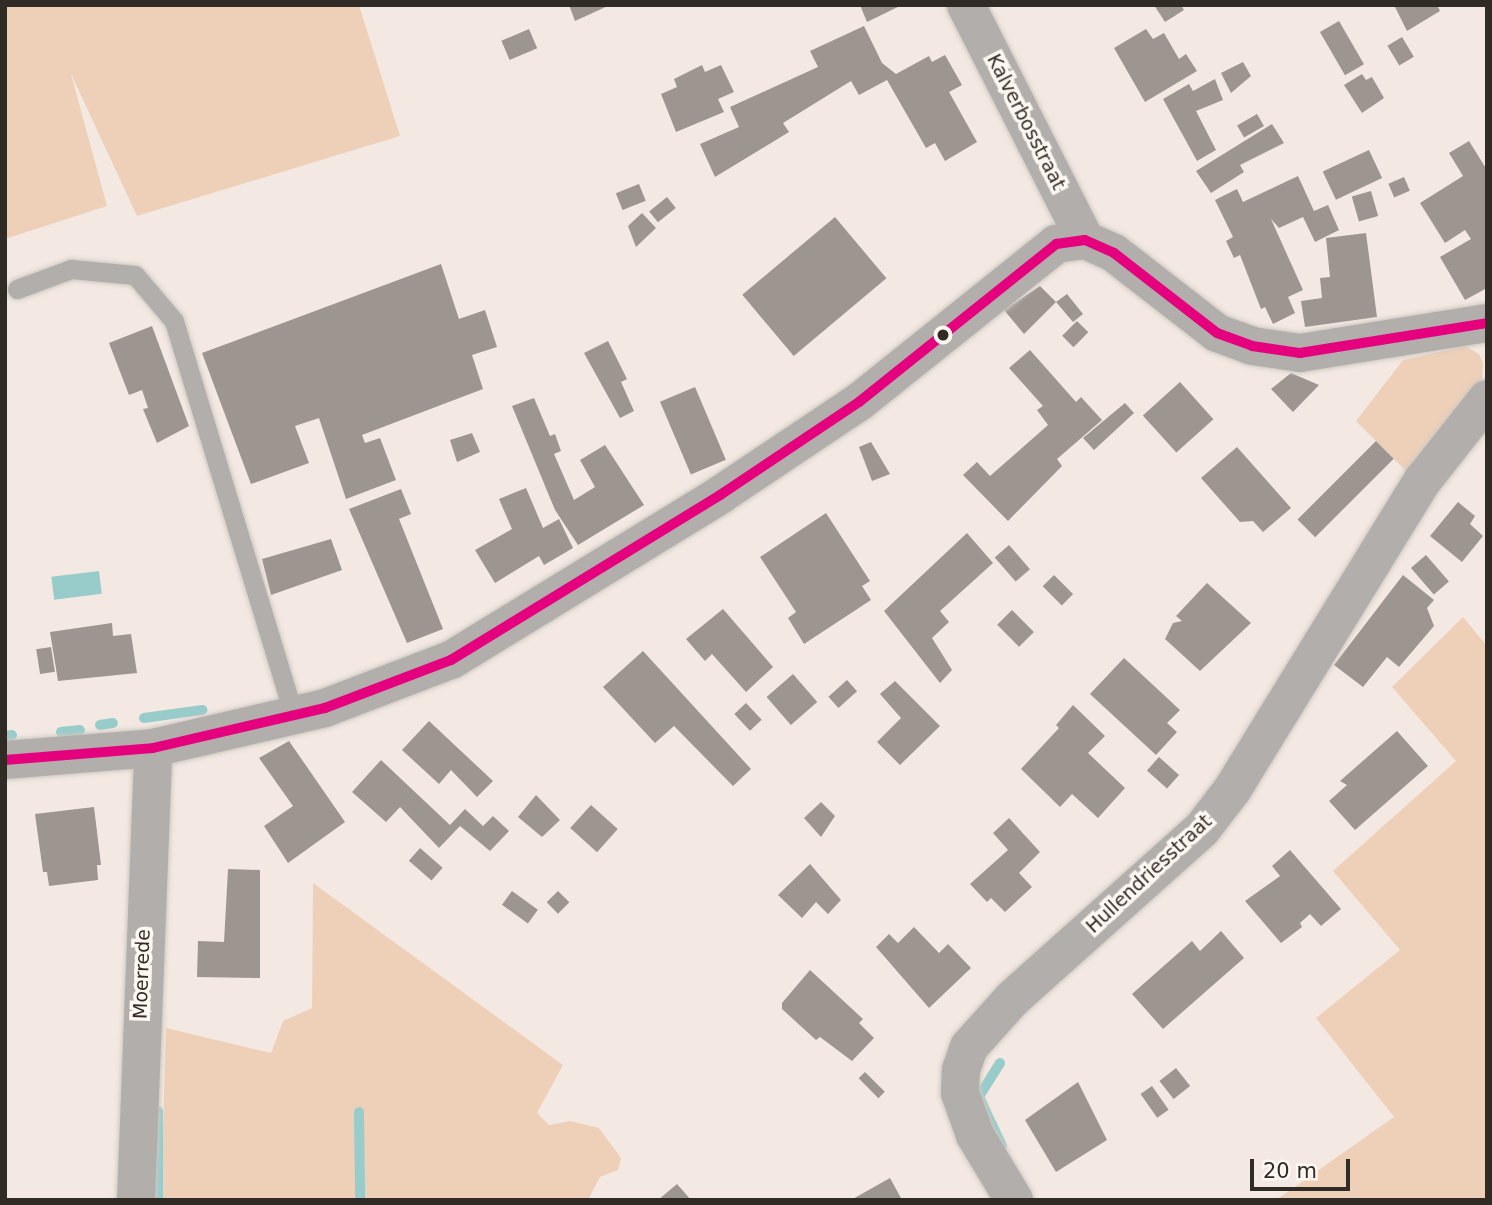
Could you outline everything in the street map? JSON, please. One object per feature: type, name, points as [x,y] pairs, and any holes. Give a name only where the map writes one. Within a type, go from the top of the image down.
[{"type":"street","name":"Kalverbosstraat","points":[[966,5],[1086,240]]},
{"type":"street","points":[[5,760],[153,748],[294,716],[355,698],[451,660],[720,495],[859,402],[1056,244],[1086,240],[1122,259],[1217,332],[1252,346],[1300,354],[1487,323]]},
{"type":"street","name":"Hullendriesstraat","points":[[1014,1200],[975,1135],[962,1100],[961,1069],[969,1047],[1012,999],[1202,829],[1232,790],[1423,480],[1487,399]]},
{"type":"street","name":"Moerrede","points":[[136,1200],[153,748]]},
{"type":"lane","points":[[17,289],[71,269],[135,275],[174,321],[294,716]]},
{"type":"shaded area","points":[[5,5],[359,5],[400,136],[137,216],[71,74],[107,206],[5,239]]},
{"type":"shaded area","points":[[1465,346],[1479,354],[1483,363],[1482,384],[1407,472],[1356,421],[1403,360]]},
{"type":"shaded area","points":[[1463,617],[1487,646],[1487,1200],[1276,1200],[1394,1117],[1316,1018],[1400,950],[1333,871],[1456,761],[1392,687]]},
{"type":"shaded area","points":[[313,883],[563,1065],[537,1113],[549,1125],[570,1121],[599,1128],[621,1158],[618,1170],[600,1177],[588,1200],[161,1200],[166,1028],[271,1053],[283,1021],[312,1008]]},
{"type":"water","points":[[99,571],[102,594],[54,600],[51,577]]},
{"type":"building","points":[[569,5],[610,5],[575,21]]},
{"type":"building","points":[[860,5],[902,5],[867,22]]},
{"type":"building","points":[[1154,5],[1181,5],[1184,10],[1165,22]]},
{"type":"building","points":[[1394,5],[1437,5],[1440,11],[1407,31]]},
{"type":"building","points":[[1339,21],[1364,64],[1345,75],[1320,32]]},
{"type":"building","points":[[864,26],[882,63],[896,74],[929,56],[932,62],[945,55],[962,85],[949,92],[977,142],[945,161],[935,143],[926,148],[887,80],[859,95],[851,81],[783,123],[789,132],[715,177],[700,144],[739,127],[730,107],[818,67],[810,51]]},
{"type":"building","points":[[529,29],[537,48],[510,60],[501,41]]},
{"type":"building","points":[[1146,29],[1153,39],[1164,33],[1179,59],[1186,54],[1197,71],[1145,102],[1114,48]]},
{"type":"building","points":[[1402,37],[1414,57],[1399,65],[1387,46]]},
{"type":"building","points":[[1243,62],[1251,76],[1231,93],[1221,73]]},
{"type":"building","points":[[702,65],[705,72],[721,65],[734,92],[718,99],[724,112],[676,132],[661,94],[677,87],[674,79]]},
{"type":"building","points":[[1362,74],[1366,80],[1372,77],[1384,98],[1362,113],[1344,85]]},
{"type":"building","points":[[1215,79],[1223,100],[1196,111],[1216,150],[1197,161],[1163,99],[1189,84],[1193,91]]},
{"type":"building","points":[[1257,114],[1264,126],[1244,138],[1237,126]]},
{"type":"building","points":[[1272,124],[1284,143],[1240,165],[1244,172],[1211,193],[1196,171]]},
{"type":"building","points":[[1469,141],[1487,170],[1487,288],[1465,300],[1440,257],[1471,239],[1465,230],[1445,243],[1420,203],[1463,176],[1449,153]]},
{"type":"building","points":[[1369,150],[1382,178],[1336,200],[1323,172]]},
{"type":"building","points":[[1298,176],[1314,211],[1328,205],[1339,230],[1315,242],[1303,217],[1279,228],[1271,219],[1303,290],[1288,297],[1295,313],[1273,324],[1265,307],[1261,309],[1240,255],[1234,258],[1226,241],[1233,237],[1215,200],[1237,189],[1243,202]]},
{"type":"building","points":[[1404,177],[1410,191],[1394,197],[1388,184]]},
{"type":"building","points":[[639,184],[646,201],[623,210],[616,193]]},
{"type":"building","points":[[1371,191],[1378,216],[1359,222],[1352,197]]},
{"type":"building","points":[[667,197],[676,208],[658,222],[649,211]]},
{"type":"building","points":[[642,213],[656,228],[636,247],[628,226]]},
{"type":"building","points":[[835,217],[886,278],[794,356],[742,295]]},
{"type":"building","points":[[1366,233],[1377,317],[1305,327],[1301,301],[1322,298],[1320,278],[1330,277],[1326,238]]},
{"type":"building","points":[[441,264],[459,319],[485,310],[497,347],[472,355],[483,389],[362,435],[365,443],[380,438],[396,480],[346,499],[319,418],[295,426],[309,463],[251,484],[202,353]]},
{"type":"building","points":[[1040,286],[1056,302],[1024,334],[1004,310]]},
{"type":"building","points":[[1067,294],[1083,314],[1073,322],[1056,302]]},
{"type":"building","points":[[1077,321],[1088,332],[1073,347],[1062,336]]},
{"type":"building","points":[[152,326],[189,426],[157,443],[143,409],[148,408],[142,390],[129,395],[109,343]]},
{"type":"building","points":[[608,341],[627,379],[621,382],[634,411],[620,418],[584,353]]},
{"type":"building","points":[[1030,350],[1076,402],[1081,397],[1102,420],[1057,459],[1062,466],[1008,521],[963,475],[977,462],[990,476],[1048,425],[1037,410],[1043,406],[1009,368]]},
{"type":"building","points":[[1291,373],[1319,385],[1293,412],[1271,389]]},
{"type":"building","points":[[1180,382],[1213,419],[1176,453],[1143,415]]},
{"type":"building","points":[[695,387],[726,460],[691,475],[660,402]]},
{"type":"building","points":[[534,398],[550,436],[555,434],[561,451],[554,454],[574,500],[595,487],[580,460],[605,445],[644,505],[578,545],[555,510],[512,406]]},
{"type":"building","points":[[1125,403],[1134,413],[1094,450],[1083,438]]},
{"type":"building","points":[[472,433],[480,452],[457,462],[450,440]]},
{"type":"building","points":[[1376,441],[1394,459],[1315,537],[1298,519]]},
{"type":"building","points":[[871,442],[890,474],[872,481],[859,447]]},
{"type":"building","points":[[1237,447],[1291,508],[1263,532],[1253,521],[1240,522],[1201,478]]},
{"type":"building","points":[[526,488],[543,528],[559,519],[573,548],[544,565],[539,556],[495,583],[475,550],[512,529],[499,499]]},
{"type":"building","points":[[401,489],[411,514],[399,519],[443,629],[407,643],[349,509]]},
{"type":"building","points":[[1458,502],[1475,516],[1470,524],[1483,536],[1462,562],[1430,536]]},
{"type":"building","points":[[826,513],[870,581],[862,586],[871,600],[804,644],[788,618],[796,612],[760,557]]},
{"type":"building","points":[[967,533],[993,563],[940,611],[949,622],[932,638],[952,670],[940,683],[884,611]]},
{"type":"building","points":[[331,539],[342,570],[271,595],[262,559]]},
{"type":"building","points":[[1009,545],[1030,569],[1016,582],[995,557]]},
{"type":"building","points":[[1426,555],[1449,581],[1434,595],[1411,568]]},
{"type":"building","points":[[1054,575],[1073,594],[1062,605],[1043,586]]},
{"type":"building","points":[[1403,575],[1434,600],[1427,608],[1434,626],[1399,667],[1387,657],[1363,687],[1334,665]]},
{"type":"building","points":[[1207,583],[1251,623],[1200,671],[1165,639],[1173,623],[1182,621],[1176,616]]},
{"type":"building","points":[[723,609],[773,667],[746,692],[712,654],[705,661],[686,639]]},
{"type":"building","points":[[1012,610],[1034,632],[1019,647],[997,625]]},
{"type":"building","points":[[112,623],[113,636],[131,634],[137,673],[58,681],[50,632]]},
{"type":"building","points":[[51,647],[55,672],[40,674],[36,649]]},
{"type":"building","points":[[643,651],[751,769],[733,786],[674,726],[655,743],[603,687]]},
{"type":"building","points":[[1124,658],[1180,710],[1167,723],[1177,732],[1156,755],[1090,694]]},
{"type":"building","points":[[793,674],[817,702],[791,725],[767,697]]},
{"type":"building","points":[[847,680],[857,691],[838,708],[828,697]]},
{"type":"building","points":[[895,681],[940,726],[900,765],[877,742],[901,718],[880,694]]},
{"type":"building","points":[[746,703],[762,720],[750,731],[734,714]]},
{"type":"building","points":[[1073,705],[1105,736],[1088,753],[1125,788],[1098,818],[1072,794],[1060,807],[1021,769],[1059,728],[1056,725]]},
{"type":"building","points":[[429,721],[493,781],[477,797],[451,770],[439,784],[402,750]]},
{"type":"building","points":[[1397,731],[1428,766],[1355,830],[1329,801],[1347,785],[1340,781]]},
{"type":"building","points":[[289,741],[345,822],[288,863],[264,826],[293,806],[259,758]]},
{"type":"building","points":[[1159,757],[1179,775],[1167,788],[1147,770]]},
{"type":"building","points":[[381,760],[450,825],[465,809],[483,826],[493,816],[509,831],[490,851],[460,826],[439,848],[400,807],[386,822],[352,792]]},
{"type":"building","points":[[536,795],[560,820],[542,837],[518,817]]},
{"type":"building","points":[[821,802],[835,816],[821,837],[804,818]]},
{"type":"building","points":[[591,805],[618,829],[597,852],[570,828]]},
{"type":"building","points":[[94,807],[101,865],[97,865],[98,880],[49,886],[47,872],[43,872],[35,814]]},
{"type":"building","points":[[1009,818],[1040,852],[1019,873],[1032,887],[1005,912],[991,898],[987,902],[970,884],[1008,850],[993,833]]},
{"type":"building","points":[[420,848],[443,868],[431,881],[409,861]]},
{"type":"building","points":[[1290,850],[1341,909],[1321,926],[1310,914],[1300,923],[1302,927],[1281,943],[1245,901],[1280,876],[1272,866]]},
{"type":"building","points":[[810,864],[841,900],[828,914],[816,902],[802,918],[778,895]]},
{"type":"building","points":[[228,869],[260,870],[260,978],[197,977],[198,941],[224,942]]},
{"type":"building","points":[[512,891],[538,910],[528,924],[502,905]]},
{"type":"building","points":[[558,891],[569,902],[558,914],[547,902]]},
{"type":"building","points":[[914,927],[939,953],[948,944],[971,968],[929,1008],[876,947],[889,934],[898,943]]},
{"type":"building","points":[[1221,931],[1244,958],[1163,1029],[1132,994],[1192,941],[1200,951]]},
{"type":"building","points":[[810,970],[863,1019],[859,1023],[874,1038],[852,1061],[820,1037],[816,1040],[782,1009],[782,1003]]},
{"type":"building","points":[[1176,1068],[1190,1086],[1174,1099],[1159,1081]]},
{"type":"building","points":[[865,1072],[885,1092],[878,1098],[859,1078]]},
{"type":"building","points":[[1078,1082],[1107,1140],[1056,1172],[1025,1120]]},
{"type":"building","points":[[1152,1086],[1169,1110],[1157,1118],[1141,1094]]},
{"type":"building","points":[[890,1178],[902,1200],[851,1200]]},
{"type":"building","points":[[677,1184],[691,1200],[658,1200]]},
{"type":"waterway","points":[[144,718],[202,710]]},
{"type":"waterway","points":[[100,725],[113,723]]},
{"type":"waterway","points":[[61,732],[80,730]]},
{"type":"waterway","points":[[5,736],[12,735]]},
{"type":"waterway","points":[[1000,1063],[979,1097],[1002,1146]]},
{"type":"waterway","points":[[158,1111],[158,1200]]},
{"type":"waterway","points":[[359,1112],[360,1200]]},
{"type":"transit line","points":[[5,760],[153,748],[325,708],[451,660],[720,495],[859,402],[1056,244],[1085,240],[1114,253],[1217,333],[1252,346],[1300,353],[1487,323]]}]
